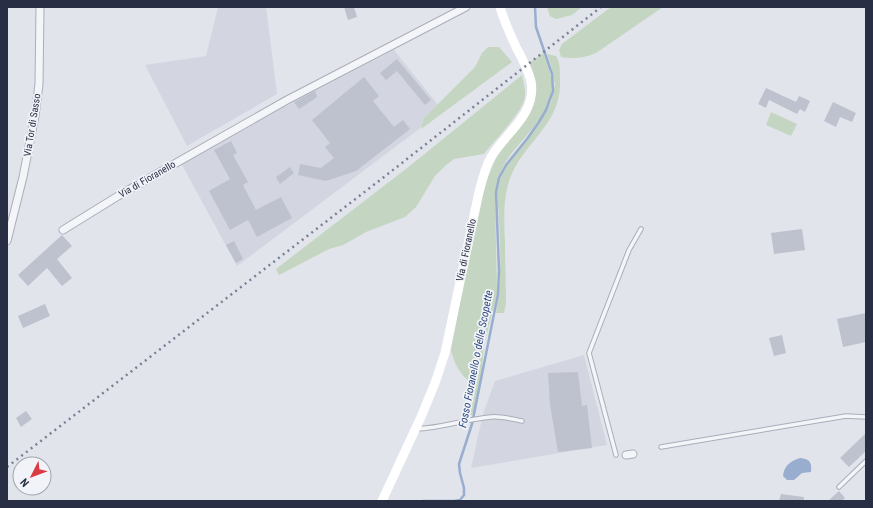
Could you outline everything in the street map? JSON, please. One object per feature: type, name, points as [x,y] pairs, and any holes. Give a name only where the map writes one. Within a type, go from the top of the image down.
[{"type":"street","name":"Via Tor di Sasso","points":[[7,241],[24,171],[35,116],[39,84],[40,7]]},
{"type":"street","name":"Via di Fioranello","points":[[63,230],[118,196],[287,100],[466,7]]},
{"type":"street","name":"Via di Fioranello","points":[[382,501],[435,383],[445,352],[483,176],[491,158],[517,125],[527,110],[531,100],[532,88],[529,74],[507,27],[500,7]]},
{"type":"lane","points":[[616,455],[589,353],[629,250],[641,228]]},
{"type":"lane","points":[[415,429],[429,429],[493,416],[522,421]]},
{"type":"lane","points":[[661,447],[846,416],[866,417]]},
{"type":"lane","points":[[839,487],[866,461]]},
{"type":"shaded area","points":[[218,7],[266,7],[277,94],[187,146],[145,65],[206,56]]},
{"type":"shaded area","points":[[394,50],[443,111],[237,266],[181,163],[314,91]]},
{"type":"shaded area","points":[[584,355],[607,445],[471,468],[483,414],[495,381]]},
{"type":"green space","points":[[547,7],[582,7],[572,15],[556,19],[550,16]]},
{"type":"green space","points":[[611,7],[663,7],[596,53],[579,58],[561,57],[559,50],[562,44]]},
{"type":"green space","points":[[488,47],[499,47],[512,62],[421,129],[424,118],[475,67],[482,53]]},
{"type":"green space","points":[[543,53],[549,68],[552,84],[548,104],[538,122],[505,163],[495,192],[497,294],[484,345],[482,371],[474,414],[470,415],[475,390],[475,379],[471,382],[461,373],[451,350],[471,245],[480,204],[493,165],[503,148],[525,122],[531,110],[533,95],[528,64]]},
{"type":"green space","points":[[547,54],[556,56],[560,66],[559,94],[549,121],[523,154],[509,181],[504,211],[506,303],[504,313],[496,313],[500,284],[500,237],[497,192],[500,179],[506,166],[539,124],[551,102],[555,85]]},
{"type":"green space","points":[[522,75],[525,91],[523,102],[508,126],[484,154],[454,159],[445,166],[435,176],[416,207],[405,217],[366,232],[343,245],[329,249],[279,275],[276,269],[411,165]]},
{"type":"green space","points":[[771,112],[797,124],[791,136],[766,125]]},
{"type":"water","points":[[800,458],[806,459],[810,462],[811,472],[802,473],[794,480],[787,480],[783,476],[786,467],[790,462]]},
{"type":"building","points":[[344,7],[354,7],[357,17],[348,20]]},
{"type":"building","points":[[397,59],[431,100],[425,105],[397,71],[386,80],[380,73]]},
{"type":"building","points":[[364,77],[379,96],[373,101],[394,127],[403,120],[410,129],[356,171],[326,181],[298,175],[300,164],[321,168],[334,158],[325,147],[330,143],[312,120]]},
{"type":"building","points":[[766,88],[796,102],[799,96],[810,101],[805,112],[800,109],[797,114],[769,100],[766,108],[758,104]]},
{"type":"building","points":[[315,91],[317,96],[316,98],[299,109],[294,102]]},
{"type":"building","points":[[833,102],[856,113],[852,122],[840,117],[836,127],[824,121]]},
{"type":"building","points":[[231,141],[237,153],[233,155],[248,182],[243,185],[256,210],[281,197],[292,218],[257,237],[248,220],[230,230],[209,191],[230,179],[214,150]]},
{"type":"building","points":[[290,167],[294,173],[280,184],[276,177]]},
{"type":"building","points":[[802,229],[805,250],[774,254],[771,233]]},
{"type":"building","points":[[62,235],[72,246],[57,259],[72,278],[62,286],[47,268],[28,286],[18,275]]},
{"type":"building","points":[[234,241],[243,259],[236,263],[226,245]]},
{"type":"building","points":[[45,304],[50,316],[23,328],[18,316]]},
{"type":"building","points":[[866,313],[866,342],[843,347],[837,319]]},
{"type":"building","points":[[782,335],[786,353],[774,356],[769,338]]},
{"type":"building","points":[[578,372],[582,406],[587,405],[592,448],[558,452],[550,405],[548,373]]},
{"type":"building","points":[[26,411],[32,419],[21,427],[16,418]]},
{"type":"building","points":[[866,433],[866,451],[849,467],[840,458]]},
{"type":"building","points":[[839,491],[845,498],[842,501],[828,501]]},
{"type":"building","points":[[781,494],[804,497],[804,501],[779,501]]},
{"type":"waterway","name":"Fosso Fioranello o delle Scopette","points":[[423,501],[454,501],[460,500],[464,495],[459,464],[472,424],[498,294],[499,270],[496,192],[499,178],[506,165],[539,122],[546,110],[553,91],[552,74],[536,27],[535,7]]},
{"type":"railway","points":[[7,467],[384,177],[601,7]]}]
